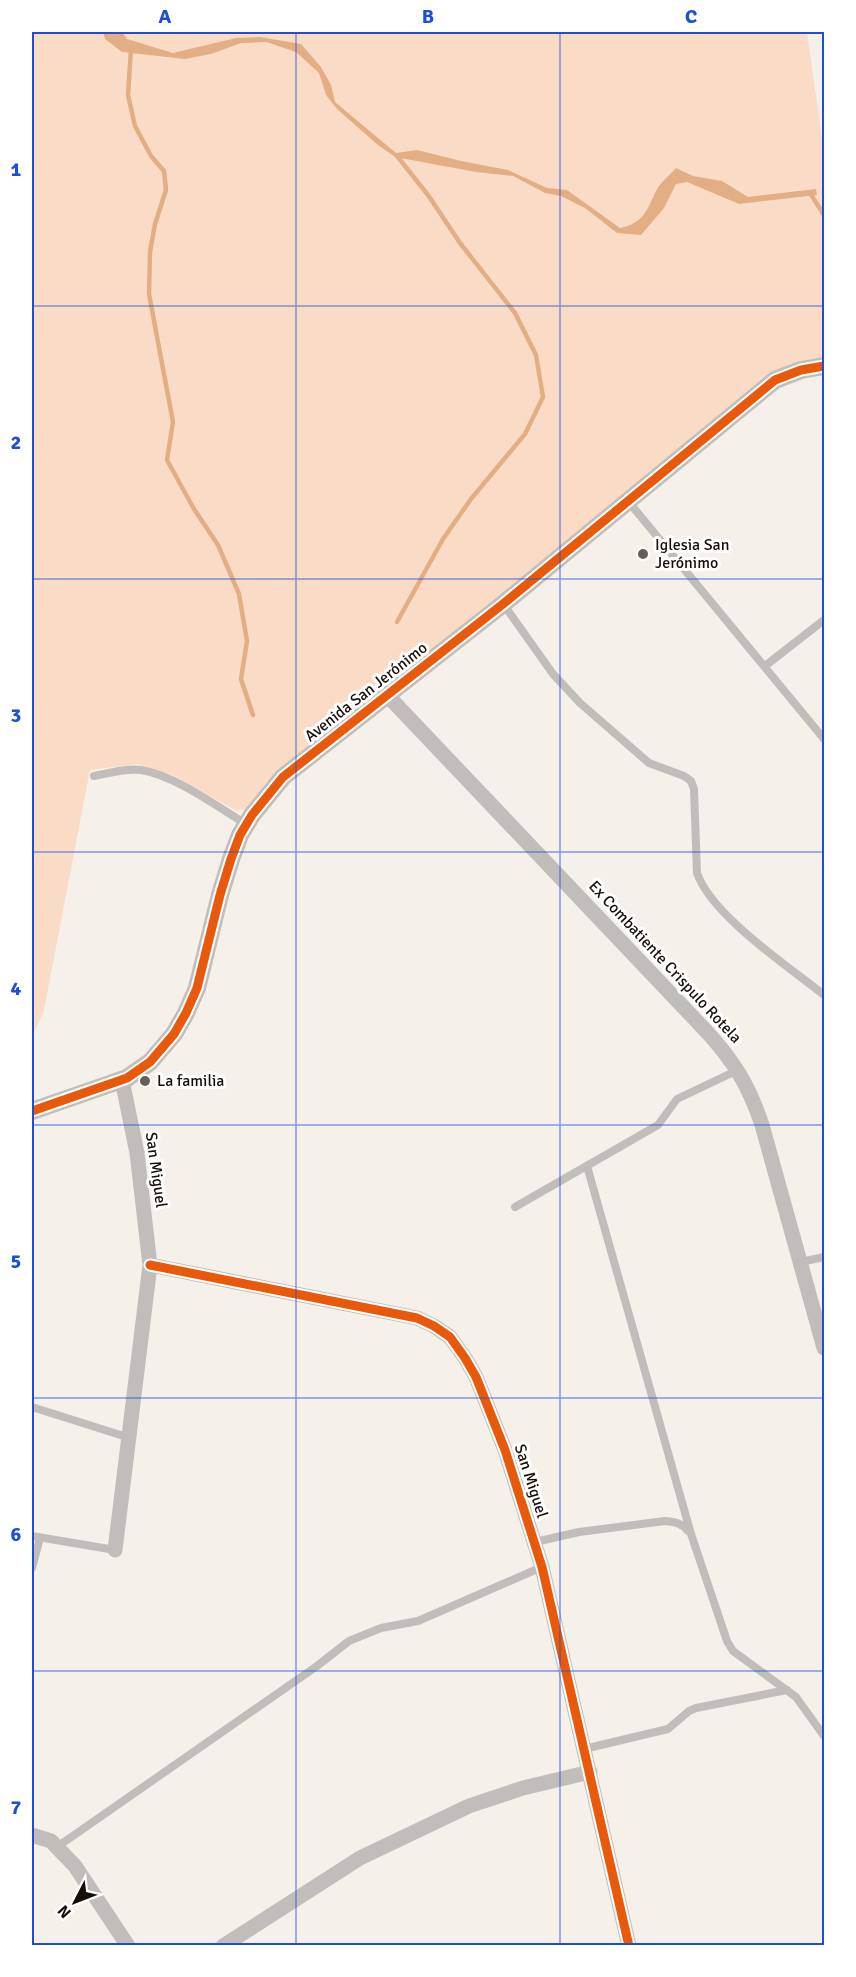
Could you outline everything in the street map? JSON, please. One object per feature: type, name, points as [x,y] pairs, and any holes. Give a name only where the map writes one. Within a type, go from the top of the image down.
[{"type":"street","name":"Avenida San Jerónimo","points":[[32,1111],[122,1080],[150,1062],[174,1034],[197,988],[231,859],[246,824],[267,794],[283,777],[503,604],[775,381],[801,370],[825,366]]},
{"type":"street","name":"Ex Combatiente Crispulo Rotela","points":[[387,695],[708,1033],[738,1070],[752,1094],[762,1125],[825,1348]]},
{"type":"street","name":"San Miguel","points":[[115,1550],[150,1265],[137,1153],[122,1080]]},
{"type":"street","name":"San Miguel","points":[[150,1265],[417,1318],[450,1337],[465,1358],[476,1377],[505,1449],[542,1567],[629,1946]]},
{"type":"street","points":[[223,1946],[360,1857],[470,1806],[523,1788],[590,1772]]},
{"type":"street","points":[[32,1835],[51,1841],[75,1866],[128,1946]]},
{"type":"lane","points":[[628,501],[825,739]]},
{"type":"lane","points":[[503,604],[553,674],[580,704],[649,763],[691,782],[694,789],[697,863],[700,881],[730,920],[825,995]]},
{"type":"lane","points":[[765,666],[825,620]]},
{"type":"lane","points":[[94,776],[141,770],[172,780],[246,824]]},
{"type":"lane","points":[[516,1208],[658,1125],[677,1098],[738,1070]]},
{"type":"lane","points":[[587,1166],[691,1534],[727,1641],[733,1652],[787,1690],[806,1709],[825,1736]]},
{"type":"lane","points":[[801,1262],[825,1257]]},
{"type":"lane","points":[[32,1407],[130,1438]]},
{"type":"lane","points":[[535,1542],[579,1532],[665,1521],[684,1526],[691,1534]]},
{"type":"lane","points":[[32,1568],[36,1537],[115,1550]]},
{"type":"lane","points":[[57,1847],[317,1666],[349,1641],[381,1628],[418,1621],[542,1567]]},
{"type":"lane","points":[[584,1749],[668,1729],[689,1711],[696,1708],[787,1690]]},
{"type":"shaded area","points":[[32,32],[807,32],[824,153],[824,360],[798,365],[296,755],[265,784],[247,808],[237,811],[172,775],[137,764],[90,770],[44,1010],[32,1038]]},
{"type":"shaded area","points":[[103,32],[122,32],[127,39],[173,53],[236,38],[260,37],[301,44],[321,67],[331,85],[335,102],[396,153],[417,150],[508,170],[547,188],[567,190],[620,228],[640,219],[659,186],[676,168],[693,176],[722,181],[748,197],[816,189],[817,195],[739,204],[687,182],[676,184],[664,208],[641,235],[617,233],[585,208],[561,196],[545,193],[513,176],[476,172],[395,157],[337,109],[326,95],[319,73],[296,52],[266,42],[241,43],[211,54],[185,59],[122,52],[105,39]]},
{"type":"waterway","points":[[131,49],[128,95],[135,126],[151,156],[164,171],[166,190],[155,224],[150,252],[149,294],[173,422],[167,460],[194,509],[218,545],[239,594],[247,641],[241,679],[253,715]]},
{"type":"waterway","points":[[397,156],[428,195],[460,243],[515,313],[536,355],[543,397],[525,434],[471,499],[443,539],[397,622]]},
{"type":"waterway","points":[[810,193],[824,215]]},
{"type":"cycle path","points":[[32,1111],[127,1078],[150,1062],[174,1034],[197,988],[220,895],[240,835],[252,815],[283,777],[503,604],[775,380],[801,370],[824,366]]},
{"type":"cycle path","points":[[150,1265],[417,1318],[450,1337],[465,1358],[476,1377],[505,1450],[542,1567],[629,1946]]},
{"type":"place","name":"Iglesia San Jerónimo","points":[[643,554]]},
{"type":"place","name":"La familia","points":[[145,1081]]}]
